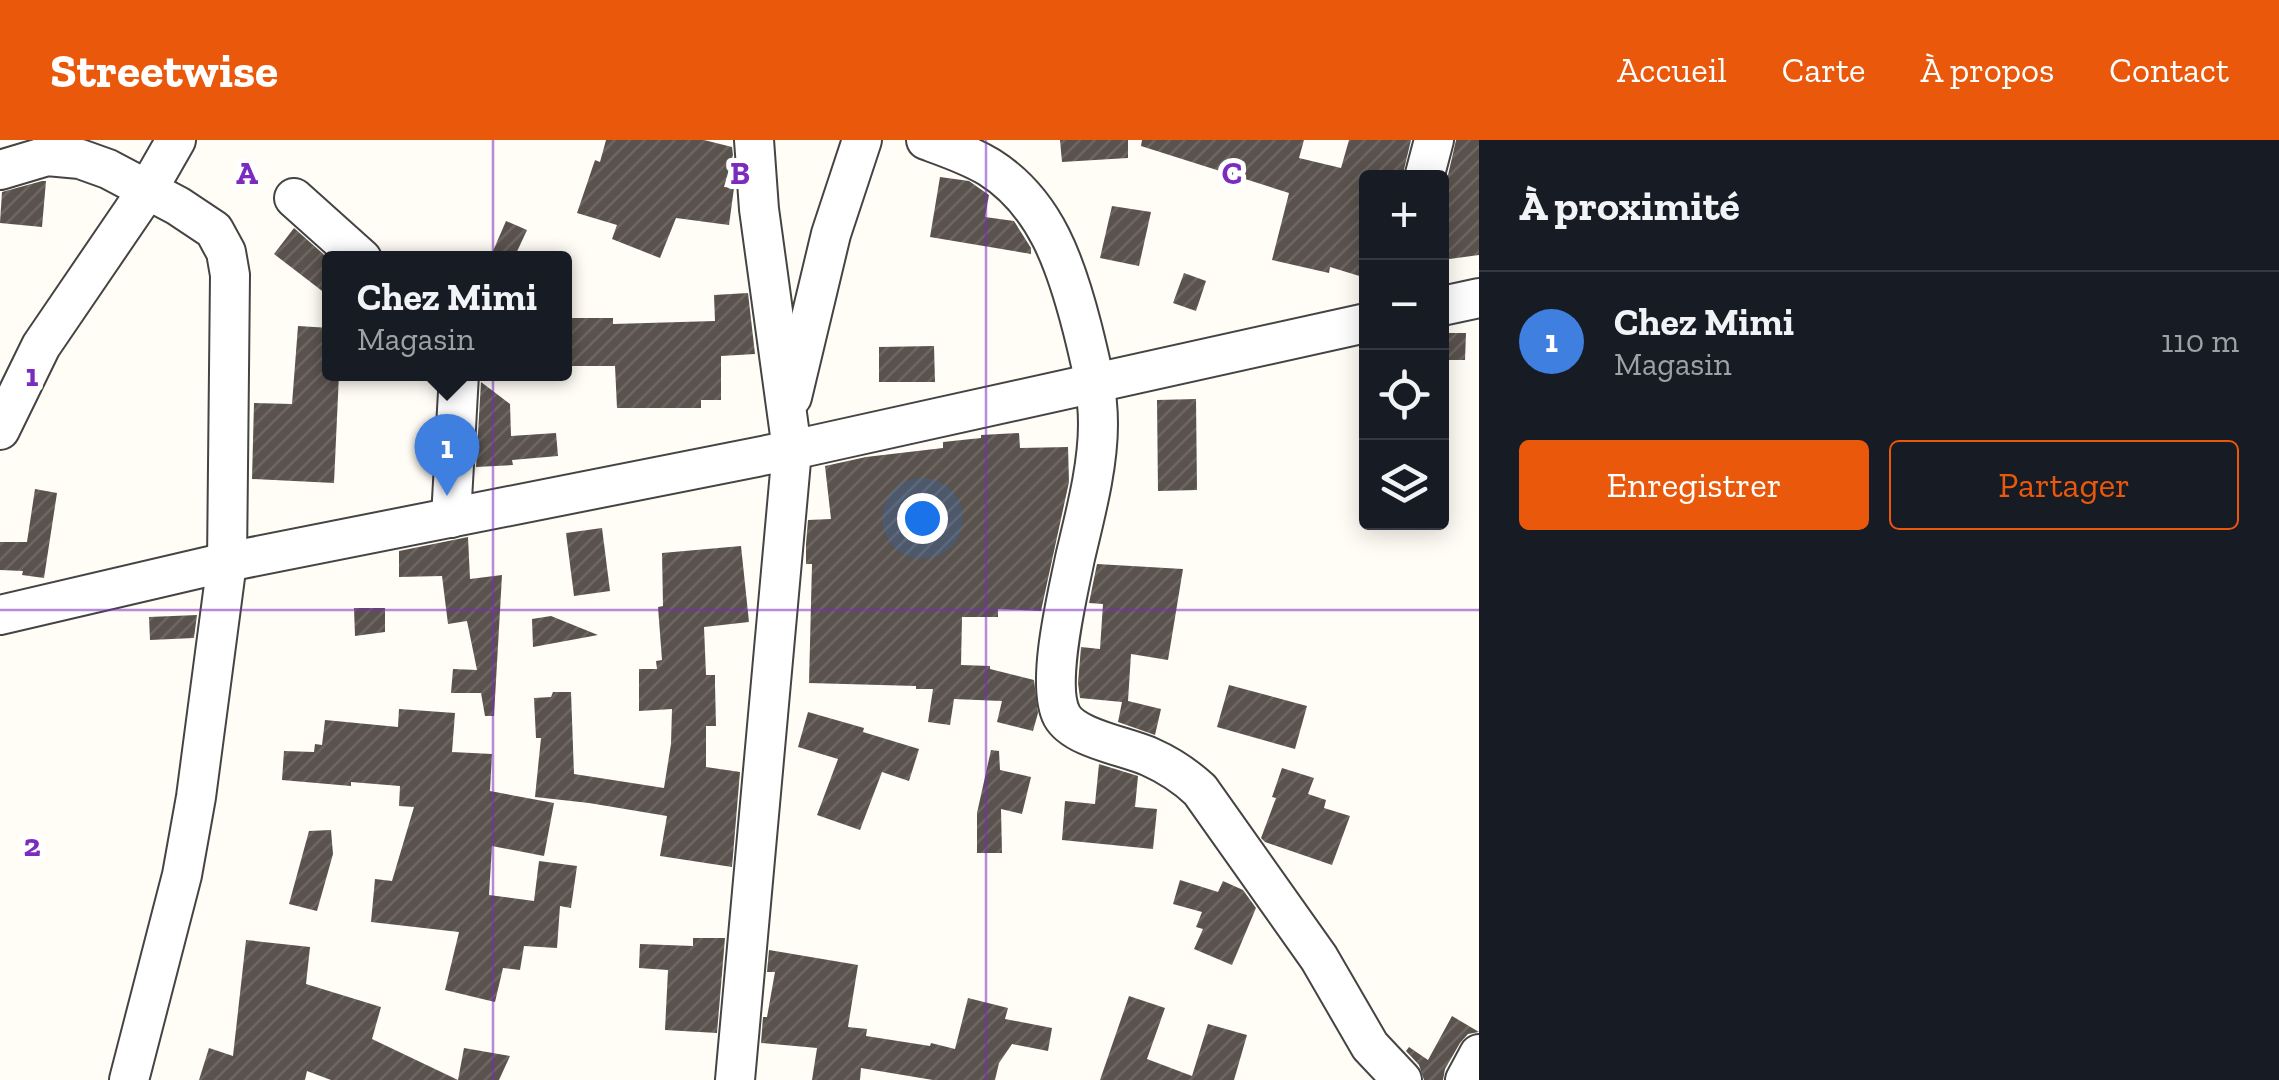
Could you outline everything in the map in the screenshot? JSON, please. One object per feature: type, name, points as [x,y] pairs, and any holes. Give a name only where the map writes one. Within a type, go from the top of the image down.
[{"type":"street","points":[[0,430],[41,346],[148,189],[176,140]]},
{"type":"street","points":[[754,140],[759,210],[790,432]]},
{"type":"street","points":[[736,1080],[790,432],[831,234],[862,140]]},
{"type":"street","points":[[926,140],[991,168],[1044,222],[1072,288],[1096,382],[1098,426],[1092,475],[1059,650],[1056,689],[1062,716],[1070,726],[1098,740],[1153,758],[1200,790],[1319,958],[1370,1046],[1402,1080]]},
{"type":"street","points":[[1426,170],[1434,140]]},
{"type":"street","points":[[0,170],[42,148],[108,169],[214,230],[226,252],[230,274],[227,562],[182,875],[128,1080]]},
{"type":"street","points":[[294,198],[354,251]]},
{"type":"street","points":[[1449,304],[1479,298]]},
{"type":"street","points":[[0,615],[227,562],[451,518],[790,432],[1096,382],[1359,325]]},
{"type":"street","points":[[451,518],[459,381]]},
{"type":"street","points":[[1465,1080],[1479,1054]]},
{"type":"building","points":[[606,140],[704,140],[732,147],[724,187],[734,188],[729,225],[676,218],[660,258],[612,239],[617,225],[577,213]]},
{"type":"building","points":[[1060,140],[1128,140],[1128,158],[1062,162]]},
{"type":"building","points":[[1142,140],[1304,140],[1299,158],[1341,168],[1349,140],[1411,140],[1404,170],[1359,170],[1359,276],[1330,267],[1329,273],[1272,260],[1289,193],[1141,146]]},
{"type":"building","points":[[1456,140],[1479,140],[1479,255],[1449,259],[1449,171]]},
{"type":"building","points":[[940,177],[969,181],[989,195],[985,217],[1014,221],[1031,254],[930,237]]},
{"type":"building","points":[[46,181],[42,227],[0,223],[2,192]]},
{"type":"building","points":[[1112,206],[1151,212],[1139,266],[1100,258]]},
{"type":"building","points":[[506,221],[527,230],[517,251],[493,251]]},
{"type":"building","points":[[294,228],[322,253],[322,291],[274,254]]},
{"type":"building","points":[[1184,273],[1206,281],[1196,311],[1173,303]]},
{"type":"building","points":[[748,293],[755,354],[721,356],[721,400],[701,400],[701,408],[617,408],[615,366],[572,366],[572,318],[613,318],[613,324],[715,321],[714,295]]},
{"type":"building","points":[[298,326],[322,328],[322,381],[339,381],[334,483],[252,479],[254,403],[292,404]]},
{"type":"building","points":[[1449,333],[1466,333],[1465,360],[1449,360]]},
{"type":"building","points":[[934,346],[935,382],[879,382],[879,347]]},
{"type":"building","points":[[481,382],[510,404],[511,436],[556,433],[558,456],[476,467]]},
{"type":"building","points":[[1196,399],[1197,490],[1158,491],[1157,400]]},
{"type":"building","points":[[1019,433],[1020,448],[1068,447],[1069,482],[1041,611],[998,609],[998,617],[962,617],[961,665],[990,666],[1034,680],[1038,713],[1033,731],[997,722],[1002,701],[954,699],[950,725],[928,722],[933,689],[809,683],[812,564],[806,564],[806,544],[808,520],[831,519],[825,466],[943,448],[943,442],[981,435]]},
{"type":"building","points":[[35,489],[57,493],[44,578],[22,575],[23,571],[0,570],[0,542],[27,542]]},
{"type":"building","points":[[602,528],[610,591],[574,596],[566,533]]},
{"type":"building","points":[[468,537],[470,579],[502,575],[494,716],[485,716],[481,693],[451,693],[453,669],[477,670],[467,621],[448,624],[442,576],[399,577],[399,551]]},
{"type":"building","points":[[741,546],[749,622],[704,627],[706,675],[715,675],[716,726],[706,726],[706,767],[740,772],[732,867],[660,856],[667,816],[535,797],[541,738],[536,738],[534,698],[551,697],[553,692],[571,692],[574,774],[664,788],[672,709],[639,711],[639,669],[657,669],[656,661],[662,660],[658,607],[663,606],[662,553]]},
{"type":"building","points":[[1097,564],[1183,569],[1168,660],[1131,654],[1128,701],[1161,709],[1155,735],[1118,722],[1122,702],[1080,698],[1081,647],[1100,649],[1103,604],[1089,603]]},
{"type":"building","points":[[354,608],[385,608],[385,632],[355,636]]},
{"type":"building","points":[[197,615],[194,638],[150,640],[149,617]]},
{"type":"building","points":[[551,616],[598,635],[533,647],[532,619]]},
{"type":"building","points":[[1229,685],[1307,706],[1295,749],[1217,727]]},
{"type":"building","points":[[399,709],[455,713],[452,752],[492,754],[490,791],[554,803],[544,856],[492,846],[489,895],[534,901],[539,861],[577,866],[571,908],[560,906],[557,948],[524,946],[520,970],[503,968],[495,1002],[445,990],[459,932],[371,922],[375,879],[392,881],[414,807],[399,806],[400,786],[282,780],[284,751],[314,752],[315,744],[322,745],[325,720],[398,727]]},
{"type":"building","points":[[808,712],[919,749],[909,781],[882,772],[860,830],[817,815],[838,759],[798,747]]},
{"type":"building","points":[[991,750],[999,751],[1000,770],[1031,777],[1022,814],[1001,809],[1002,853],[977,853],[977,813]]},
{"type":"building","points":[[1099,764],[1138,776],[1135,807],[1157,809],[1153,849],[1062,840],[1065,801],[1095,804]]},
{"type":"building","points":[[1282,768],[1314,778],[1308,794],[1326,800],[1324,808],[1350,816],[1332,865],[1261,838]]},
{"type":"building","points":[[331,830],[333,854],[317,911],[289,904],[309,831]]},
{"type":"building","points":[[1180,880],[1218,892],[1223,881],[1243,890],[1256,908],[1232,965],[1194,949],[1203,929],[1196,927],[1202,912],[1173,904]]},
{"type":"building","points":[[693,938],[725,938],[717,1033],[665,1030],[668,970],[639,968],[640,944],[693,946]]},
{"type":"building","points":[[246,940],[310,947],[306,984],[381,1007],[372,1039],[458,1080],[331,1080],[307,1071],[305,1080],[199,1080],[209,1048],[233,1056]]},
{"type":"building","points":[[769,950],[858,965],[848,1027],[867,1029],[866,1036],[955,1049],[968,998],[1008,1008],[1005,1019],[1052,1028],[1048,1051],[1012,1044],[999,1063],[995,1080],[933,1080],[861,1068],[860,1080],[812,1080],[817,1048],[761,1043],[763,1017],[767,1017],[775,972],[767,972]]},
{"type":"building","points":[[1129,996],[1165,1008],[1147,1059],[1192,1076],[1208,1024],[1247,1035],[1234,1080],[1100,1080]]},
{"type":"building","points":[[1452,1016],[1479,1032],[1468,1034],[1460,1043],[1443,1080],[1424,1080],[1419,1065],[1406,1051],[1409,1047],[1428,1060]]},
{"type":"building","points":[[464,1048],[510,1056],[499,1080],[458,1080]]},
{"type":"place","name":"Chez Mimi","points":[[447,496]]}]
